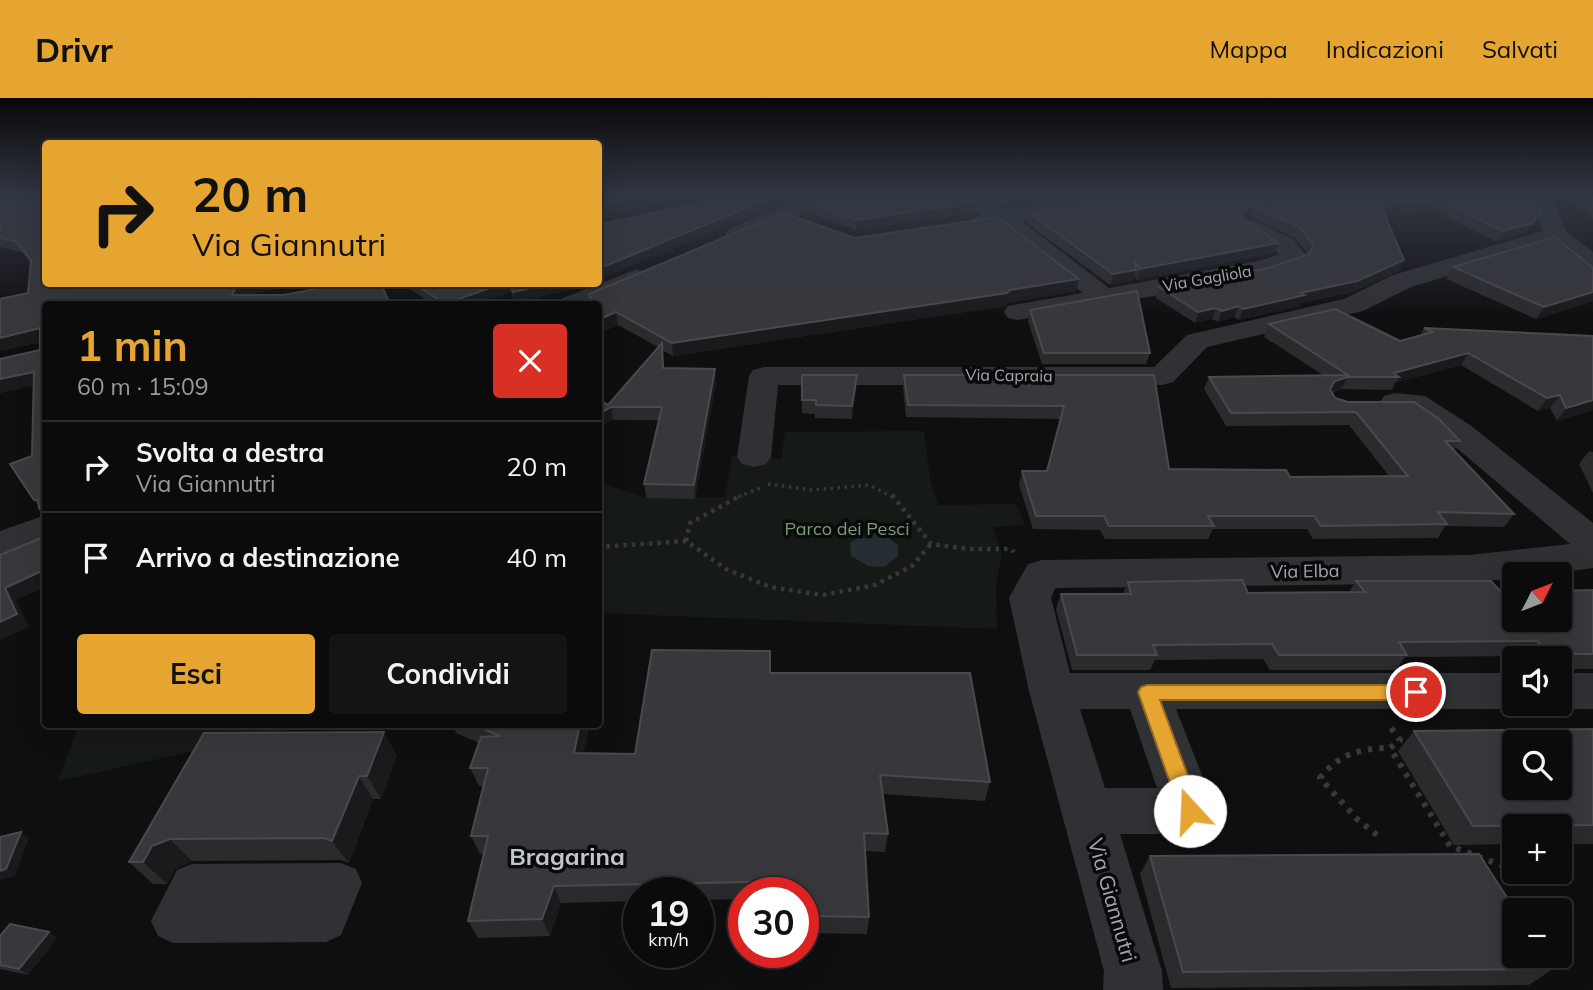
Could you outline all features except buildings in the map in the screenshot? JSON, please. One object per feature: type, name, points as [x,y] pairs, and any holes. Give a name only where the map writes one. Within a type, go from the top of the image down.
[{"type":"street","points":[[721,241],[731,237]]},
{"type":"street","points":[[1025,237],[1104,297]]},
{"type":"street","name":"Via Gagliola","points":[[1018,312],[1265,268],[1295,257],[1285,245],[1270,237]]},
{"type":"street","name":"Via Capraia","points":[[754,457],[764,376],[1162,376],[1197,341],[1353,305],[1402,281],[1547,237]]},
{"type":"street","points":[[1560,237],[1593,265]]},
{"type":"street","points":[[580,301],[659,267]]},
{"type":"street","points":[[1366,402],[1414,403],[1458,432],[1593,543]]},
{"type":"street","points":[[0,546],[42,529]]},
{"type":"street","name":"Via Elba","points":[[1036,586],[1469,569],[1593,555]]},
{"type":"street","name":"Via Giannutri","points":[[1036,586],[1052,691],[1133,971],[1133,990]]},
{"type":"street","points":[[1052,691],[1502,691]]},
{"type":"street","points":[[1572,691],[1593,691]]},
{"type":"street","name":"Via Giannutri","points":[[1087,811],[1190,811],[1147,692]]},
{"type":"path","points":[[754,457],[756,467],[768,485]]},
{"type":"path","points":[[686,541],[690,523],[739,496],[768,485],[812,490],[869,485],[891,494],[932,544],[968,549],[1010,549],[1036,586]]},
{"type":"path","points":[[602,547],[686,541],[726,569],[759,583],[823,595],[875,585],[912,566],[932,544]]},
{"type":"path","points":[[1377,835],[1358,820],[1320,778],[1332,761],[1363,747],[1391,748],[1400,740]]},
{"type":"path","points":[[1391,748],[1450,846],[1502,866]]},
{"type":"green space","name":"Parco dei Pesci","points":[[924,431],[930,479],[938,505],[1016,504],[1025,525],[993,527],[1002,555],[996,583],[997,629],[602,613],[602,483],[646,498],[725,497],[732,455],[781,459],[785,432]]},
{"type":"green space","points":[[78,728],[299,728],[58,781]]},
{"type":"shaded area","points":[[866,533],[883,534],[898,545],[898,556],[884,567],[868,566],[851,556],[850,543]]},
{"type":"district","name":"Bragarina","points":[[567,856]]},
{"type":"route","points":[[1190,811],[1147,692],[1416,692]]}]
